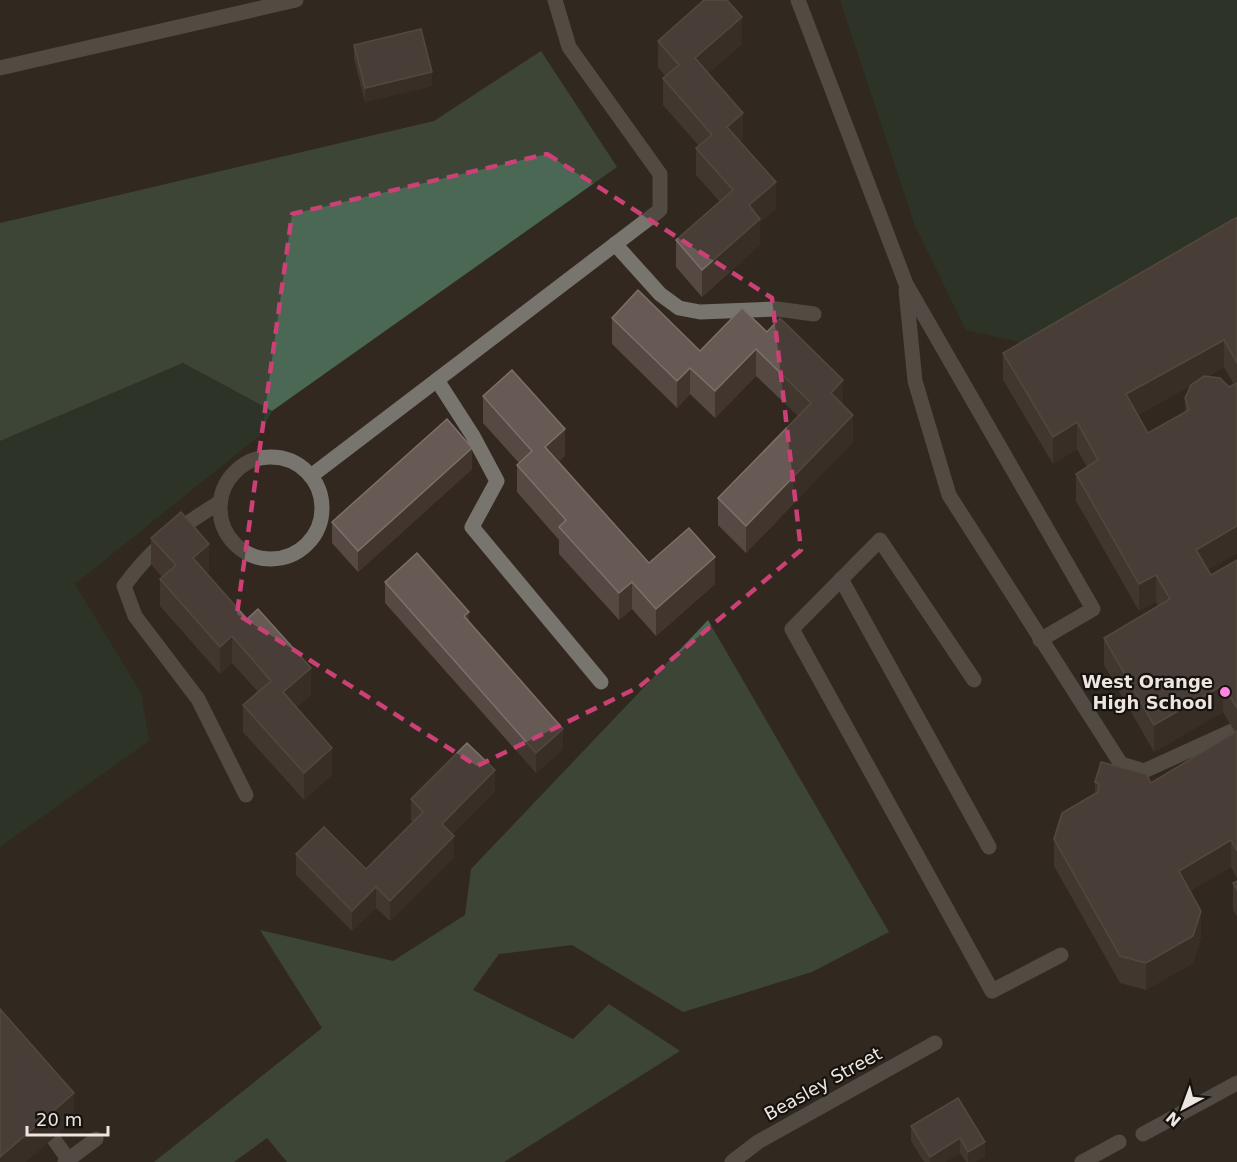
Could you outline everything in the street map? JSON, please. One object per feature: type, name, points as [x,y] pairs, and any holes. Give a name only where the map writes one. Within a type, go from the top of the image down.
[{"type":"street","points":[[0,68],[297,0]]},
{"type":"street","points":[[311,476],[660,210],[660,174],[569,47],[555,0]]},
{"type":"street","points":[[798,0],[906,284],[1093,609],[1040,640]]},
{"type":"street","points":[[615,244],[660,294],[679,308],[700,312],[777,309],[814,314]]},
{"type":"street","points":[[906,284],[915,381],[949,495],[1121,764],[1144,771],[1234,730]]},
{"type":"street","points":[[437,380],[473,436],[497,481],[472,527],[601,682]]},
{"type":"street","points":[[264,457],[281,457],[296,463],[311,476],[318,486],[322,502],[322,518],[313,538],[302,550],[287,557],[271,560],[255,558],[236,547],[226,535],[220,520],[219,503],[223,488],[231,474],[249,461],[264,457]]},
{"type":"street","points":[[219,503],[185,523],[144,558],[124,586],[135,616],[198,699],[246,795]]},
{"type":"street","points":[[974,680],[880,540],[792,629],[992,991],[1061,955]]},
{"type":"street","points":[[842,579],[990,848]]},
{"type":"street","name":"Beasley Street","points":[[732,1162],[758,1142],[935,1043]]},
{"type":"street","points":[[1143,1134],[1237,1083]]},
{"type":"street","points":[[53,1138],[66,1161],[96,1139]]},
{"type":"street","points":[[1082,1162],[1119,1142]]},
{"type":"highlighted area","points":[[547,154],[772,298],[801,550],[639,687],[477,766],[237,614],[292,214]]},
{"type":"green space","points":[[840,0],[1237,0],[1237,223],[1024,343],[966,330],[915,226]]},
{"type":"green space","points":[[541,51],[617,167],[272,411],[183,363],[0,441],[0,223],[434,121]]},
{"type":"green space","points":[[183,363],[272,411],[259,436],[75,584],[141,693],[149,741],[0,847],[0,441]]},
{"type":"green space","points":[[708,620],[889,932],[812,972],[683,1012],[572,945],[499,954],[473,990],[573,1039],[609,1004],[680,1051],[504,1162],[287,1162],[267,1138],[234,1162],[154,1162],[322,1028],[260,930],[393,961],[465,915],[471,869]]},
{"type":"building","points":[[704,0],[727,0],[742,17],[695,58],[743,113],[727,127],[776,182],[749,205],[760,219],[702,270],[676,240],[733,190],[696,148],[712,135],[663,78],[679,65],[658,41]]},
{"type":"building","points":[[421,29],[432,72],[365,88],[354,45]]},
{"type":"building","name":"West Orange High School","points":[[1237,217],[1237,363],[1224,340],[1126,394],[1148,433],[1189,410],[1185,398],[1191,385],[1204,376],[1220,378],[1229,387],[1237,383],[1237,526],[1196,550],[1211,575],[1237,560],[1237,708],[1223,685],[1154,725],[1104,638],[1170,599],[1156,575],[1139,584],[1076,474],[1098,460],[1077,422],[1053,437],[1003,353]]},
{"type":"building","points":[[638,290],[700,351],[742,308],[767,332],[780,318],[843,380],[831,393],[853,415],[746,526],[718,498],[811,403],[756,349],[715,391],[690,368],[677,381],[612,318]]},
{"type":"building","points":[[512,370],[565,429],[545,447],[649,563],[689,528],[715,557],[656,609],[632,582],[619,593],[559,527],[566,520],[517,465],[532,451],[483,396]]},
{"type":"building","points":[[447,419],[472,448],[358,551],[332,522]]},
{"type":"building","points":[[181,512],[209,544],[193,558],[247,619],[258,609],[311,668],[283,692],[332,748],[304,773],[243,705],[271,681],[232,636],[220,647],[160,579],[176,565],[151,538]]},
{"type":"building","points":[[417,553],[469,612],[464,616],[563,729],[536,753],[385,582]]},
{"type":"building","name":"West Orange High School","points":[[1237,731],[1237,851],[1231,840],[1179,871],[1201,911],[1193,936],[1146,963],[1120,956],[1054,839],[1062,813],[1098,792],[1099,784],[1095,782],[1101,762],[1146,774],[1151,783]]},
{"type":"building","points":[[467,743],[495,770],[442,824],[454,836],[390,901],[376,887],[352,911],[296,854],[324,827],[366,869],[423,812],[411,799]]},
{"type":"building","points":[[0,1009],[74,1093],[0,1157]]},
{"type":"building","points":[[958,1098],[985,1142],[968,1152],[960,1138],[930,1157],[911,1126]]},
{"type":"place","name":"West Orange High School","points":[[1225,692]]}]
